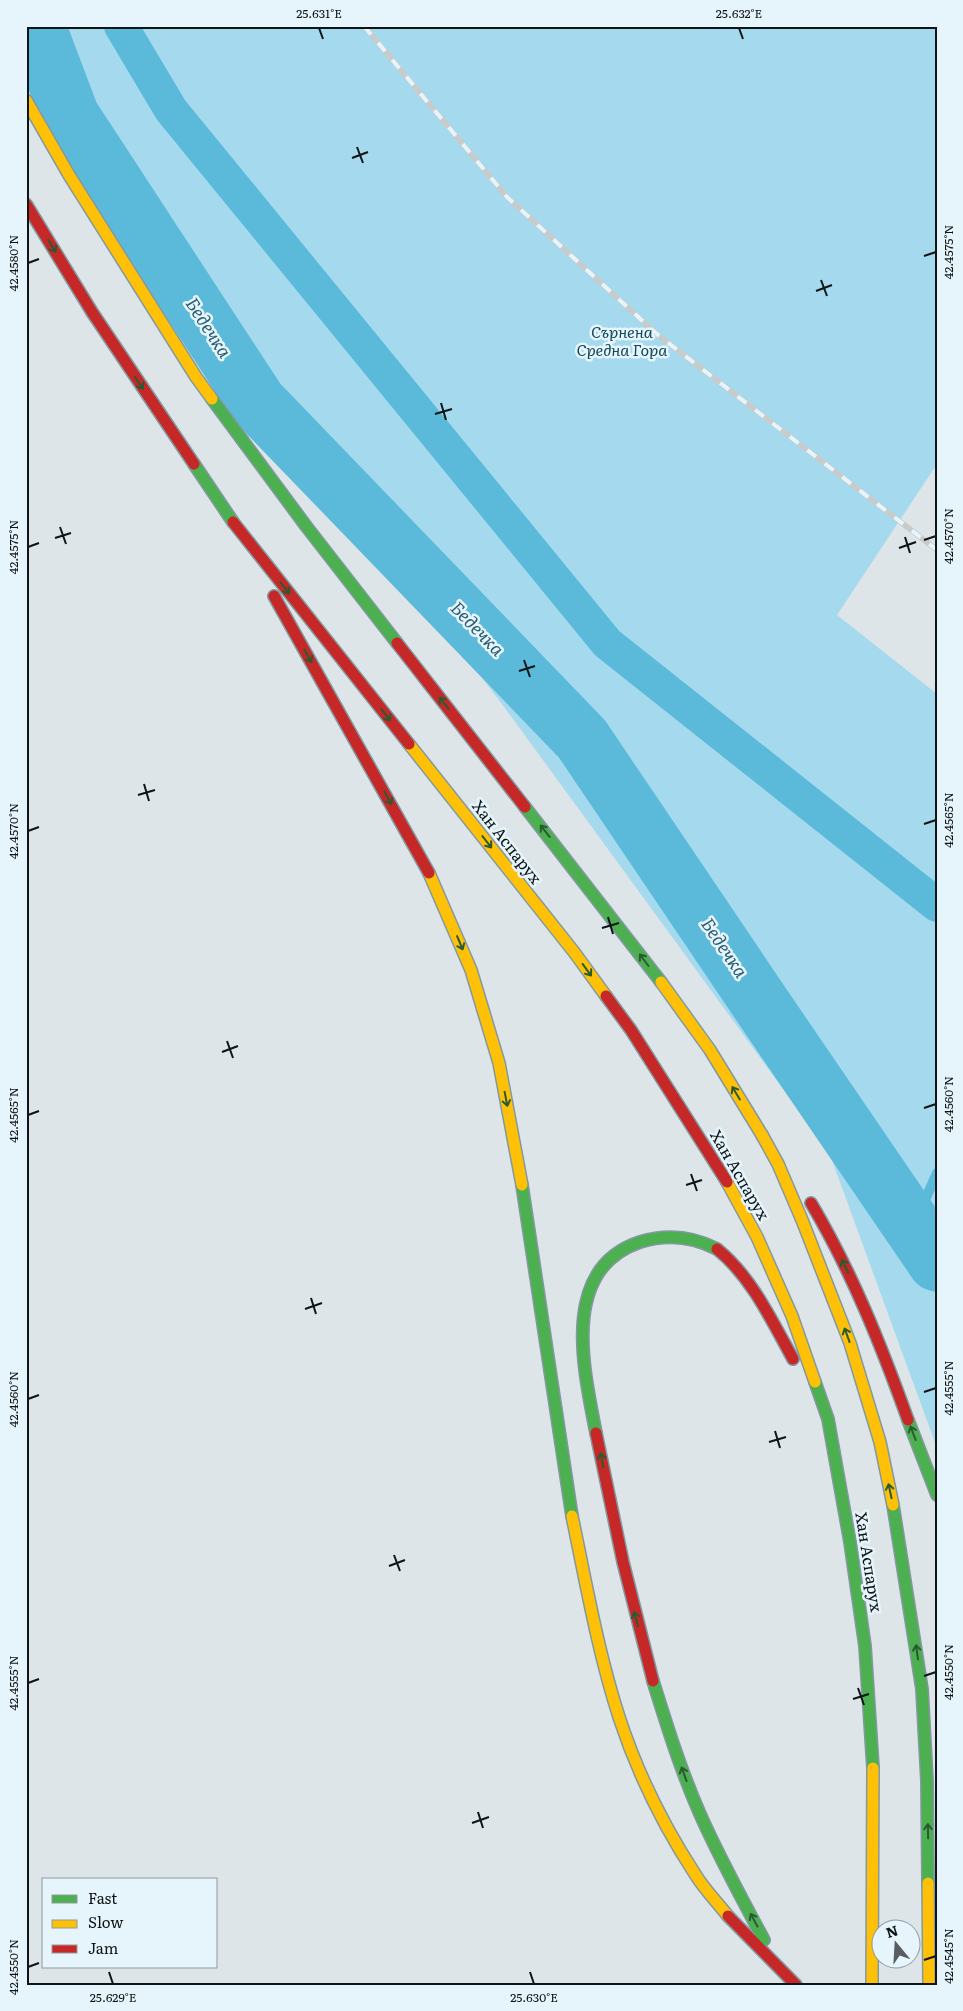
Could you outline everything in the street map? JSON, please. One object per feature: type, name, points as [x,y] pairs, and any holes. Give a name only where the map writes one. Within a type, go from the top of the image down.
[{"type":"main road","points":[[26,100],[70,176],[196,377],[306,526],[660,980],[710,1050],[762,1135],[804,1192],[823,1223],[861,1298],[937,1495]]},
{"type":"main road","points":[[26,204],[92,312],[233,522],[434,881],[471,970],[499,1063],[527,1210],[569,1503],[598,1638],[619,1716],[638,1768],[665,1825],[696,1876],[736,1925],[777,1963],[796,1985]]},
{"type":"main road","name":"Хан Аспарух","points":[[233,522],[574,952],[631,1030],[720,1170],[757,1237],[792,1316],[828,1419],[850,1542],[865,1646],[873,1773],[872,1985]]},
{"type":"main road","name":"Хан Аспарух","points":[[762,1135],[778,1164],[802,1220],[828,1282],[850,1343],[880,1442],[895,1515],[922,1689],[927,1782],[930,1985]]},
{"type":"main road","points":[[777,1963],[721,1860],[692,1798],[664,1718],[627,1586],[586,1380],[585,1309],[590,1287],[597,1272],[610,1258],[626,1248],[645,1240],[664,1237],[682,1237],[706,1243],[723,1253],[740,1268],[828,1419]]},
{"type":"green space","name":"Сърнена Средна Гора","points":[[32,26],[937,26],[937,464],[837,615],[937,694],[937,1448],[829,1152],[502,704],[178,280]]},
{"type":"waterway","name":"Бедечка","points":[[36,26],[70,116],[257,402],[582,739],[937,1262]]},
{"type":"waterway","points":[[121,26],[171,110],[607,643],[937,905]]},
{"type":"waterway","points":[[913,1227],[937,1173]]},
{"type":"railway","points":[[364,26],[507,197],[658,335],[937,550]]},
{"type":"traffic: fast","points":[[212,399],[306,526],[397,643]]},
{"type":"traffic: fast","points":[[194,464],[233,522]]},
{"type":"traffic: fast","points":[[525,807],[661,982]]},
{"type":"traffic: fast","points":[[522,1185],[572,1516]]},
{"type":"traffic: fast","points":[[596,1433],[586,1380],[583,1324],[587,1298],[597,1274],[614,1255],[650,1239],[669,1237],[689,1239],[717,1249]]},
{"type":"traffic: fast","points":[[815,1382],[828,1419],[850,1542],[865,1646],[873,1768]]},
{"type":"traffic: fast","points":[[908,1420],[937,1495]]},
{"type":"traffic: fast","points":[[893,1505],[922,1689],[927,1781],[928,1883]]},
{"type":"traffic: fast","points":[[653,1681],[680,1765],[693,1798],[723,1862],[764,1940]]},
{"type":"traffic: slow","points":[[26,100],[69,175],[196,377],[212,399]]},
{"type":"traffic: slow","points":[[409,744],[574,952],[606,996]]},
{"type":"traffic: slow","points":[[429,873],[471,970],[499,1063],[522,1185]]},
{"type":"traffic: slow","points":[[661,982],[710,1050],[762,1135]]},
{"type":"traffic: slow","points":[[762,1135],[778,1164],[802,1220],[850,1343],[880,1442],[893,1505]]},
{"type":"traffic: slow","points":[[727,1182],[757,1237],[792,1316],[815,1382]]},
{"type":"traffic: slow","points":[[572,1516],[605,1668],[626,1738],[652,1798],[683,1855],[702,1885],[728,1916]]},
{"type":"traffic: slow","points":[[872,1985],[873,1768]]},
{"type":"traffic: slow","points":[[928,1883],[929,1985]]},
{"type":"traffic: jam","points":[[26,204],[92,312],[194,464]]},
{"type":"traffic: jam","points":[[233,522],[409,744]]},
{"type":"traffic: jam","points":[[274,596],[429,873]]},
{"type":"traffic: jam","points":[[397,643],[525,807]]},
{"type":"traffic: jam","points":[[606,996],[631,1030],[727,1182]]},
{"type":"traffic: jam","points":[[811,1203],[853,1282],[908,1420]]},
{"type":"traffic: jam","points":[[717,1249],[740,1272],[760,1300],[793,1359]]},
{"type":"traffic: jam","points":[[596,1433],[623,1562],[653,1681]]},
{"type":"traffic: jam","points":[[728,1916],[796,1985]]}]
